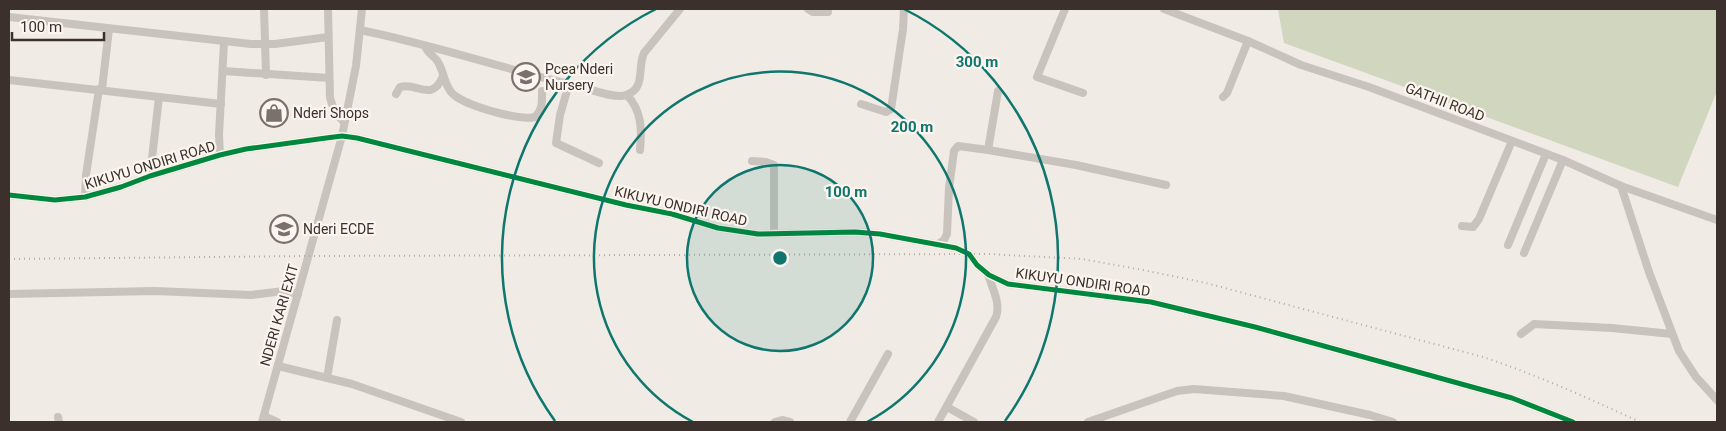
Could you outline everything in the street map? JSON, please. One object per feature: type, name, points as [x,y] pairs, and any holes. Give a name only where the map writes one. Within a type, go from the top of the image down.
[{"type":"street","points":[[18,9],[13,18],[224,42],[266,45],[328,37]]},
{"type":"street","points":[[264,9],[266,75]]},
{"type":"street","points":[[328,9],[329,78],[332,106],[334,113],[344,122]]},
{"type":"street","name":"NDERI KARI EXIT","points":[[263,419],[342,136],[356,66],[362,9]]},
{"type":"street","points":[[360,30],[619,96],[634,91],[638,86],[644,54],[680,9]]},
{"type":"street","points":[[808,9],[816,12],[828,12]]},
{"type":"street","points":[[861,104],[886,112],[891,109],[903,29],[904,9]]},
{"type":"street","points":[[1065,9],[1037,77],[1083,93]]},
{"type":"street","name":"GATHII ROAD","points":[[1164,9],[1248,40],[1301,65],[1368,87],[1564,160],[1622,186],[1717,220]]},
{"type":"street","points":[[85,197],[86,175],[101,89],[109,28]]},
{"type":"street","points":[[1223,98],[1228,93],[1248,40]]},
{"type":"street","points":[[220,155],[220,104],[224,42]]},
{"type":"street","points":[[425,46],[429,54],[440,64],[450,92],[458,98],[503,115],[523,118],[536,117],[540,112],[542,91]]},
{"type":"street","points":[[223,71],[329,78]]},
{"type":"street","points":[[396,94],[400,87],[406,86],[424,91],[432,90],[438,87],[443,76]]},
{"type":"street","points":[[9,80],[220,104]]},
{"type":"street","points":[[569,84],[559,119],[556,143],[599,163]]},
{"type":"street","points":[[988,150],[998,91]]},
{"type":"street","points":[[626,95],[633,102],[639,116],[642,134],[640,150]]},
{"type":"street","points":[[150,176],[159,97]]},
{"type":"street","name":"KIKUYU ONDIRI ROAD","points":[[9,195],[46,200],[85,197],[220,155],[246,149],[342,136],[365,140],[626,205],[672,214],[718,228],[751,234],[861,232],[897,236],[938,244],[962,250],[969,254],[977,265],[988,274],[1008,284],[1151,302],[1512,398],[1572,422]]},
{"type":"street","points":[[1462,226],[1473,227],[1479,219],[1512,141]]},
{"type":"street","points":[[938,244],[944,240],[947,234],[948,188],[955,148],[960,146],[1076,165],[1166,185]]},
{"type":"street","points":[[1508,245],[1546,154]]},
{"type":"street","points":[[1524,253],[1564,160]]},
{"type":"street","points":[[752,161],[766,162],[774,165],[774,234]]},
{"type":"street","points":[[1622,186],[1646,264],[1672,334],[1687,365],[1717,400]]},
{"type":"street","points":[[938,422],[999,309],[998,300],[988,274]]},
{"type":"street","points":[[9,294],[155,291],[244,295],[284,291],[298,294]]},
{"type":"street","points":[[327,378],[337,320]]},
{"type":"street","points":[[1521,334],[1534,324],[1612,328],[1672,334]]},
{"type":"street","points":[[850,422],[888,354]]},
{"type":"street","points":[[278,366],[352,384],[458,422]]},
{"type":"street","points":[[1088,422],[1177,391],[1194,388],[1284,396],[1393,422]]},
{"type":"street","points":[[947,406],[974,422]]},
{"type":"street","points":[[263,419],[278,422]]},
{"type":"street","points":[[775,422],[782,420],[790,422]]},
{"type":"green space","points":[[1278,9],[1717,9],[1717,91],[1678,187],[1284,43]]},
{"type":"railway","points":[[9,259],[988,254],[1082,259],[1206,283],[1483,357],[1543,379],[1640,422]]},
{"type":"cycle path","points":[[9,195],[55,200],[85,197],[220,155],[246,149],[342,136],[357,138],[626,205],[672,214],[718,228],[758,234],[855,232],[880,234],[956,248],[969,254],[977,265],[989,275],[1008,284],[1151,302],[1255,327],[1512,398],[1573,422]]},
{"type":"place","name":"Pcea Nderi Nursery","points":[[526,77]]},
{"type":"place","name":"Nderi Shops","points":[[274,113]]},
{"type":"place","name":"Nderi ECDE","points":[[284,229]]}]
